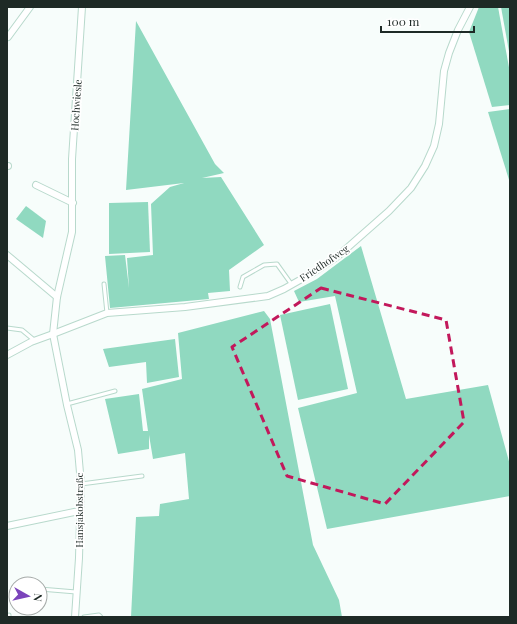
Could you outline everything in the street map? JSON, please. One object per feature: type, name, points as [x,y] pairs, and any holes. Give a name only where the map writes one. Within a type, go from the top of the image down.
[{"type":"street","points":[[7,37],[30,7]]},
{"type":"street","name":"Hochwiesle","points":[[53,334],[57,297],[72,232],[72,159],[82,7]]},
{"type":"street","name":"Friedhofweg","points":[[7,355],[34,340],[107,313],[185,307],[268,296],[292,285],[338,256],[378,221],[411,188],[426,166],[434,146],[439,124],[444,71],[456,36],[470,7]]},
{"type":"street","points":[[36,185],[73,203]]},
{"type":"street","points":[[7,255],[57,297]]},
{"type":"street","name":"Hansjakobstraße","points":[[53,334],[67,405],[78,450],[81,497],[79,511],[79,564],[75,617]]},
{"type":"street","points":[[7,526],[79,511]]},
{"type":"lane","points":[[240,287],[243,277],[264,265],[277,264],[292,285]]},
{"type":"lane","points":[[104,284],[107,313]]},
{"type":"lane","points":[[7,328],[22,330],[34,340]]},
{"type":"lane","points":[[67,405],[115,390]]},
{"type":"lane","points":[[80,484],[142,476]]},
{"type":"lane","points":[[48,590],[76,592]]},
{"type":"lane","points":[[84,617],[98,615],[101,617]]},
{"type":"highlighted area","points":[[321,288],[446,320],[464,422],[385,504],[287,476],[232,347]]},
{"type":"green space","points":[[479,7],[498,7],[510,73],[510,105],[492,107],[469,32]]},
{"type":"green space","points":[[501,7],[510,7],[510,57]]},
{"type":"green space","points":[[136,21],[215,164],[224,173],[202,178],[221,177],[264,245],[229,270],[230,291],[208,293],[209,299],[110,308],[105,256],[125,255],[129,288],[127,258],[153,255],[151,204],[170,187],[184,183],[126,190]]},
{"type":"green space","points":[[510,109],[510,183],[488,112]]},
{"type":"green space","points":[[148,202],[150,252],[109,254],[109,203]]},
{"type":"green space","points":[[26,206],[46,221],[43,238],[16,219]]},
{"type":"green space","points":[[361,246],[406,399],[488,385],[510,465],[510,496],[327,529],[298,408],[357,393],[335,296],[299,302],[294,291],[317,279]]},
{"type":"green space","points":[[330,304],[348,389],[298,400],[280,315]]},
{"type":"green space","points":[[264,311],[270,319],[313,545],[339,600],[342,617],[131,617],[136,517],[159,516],[160,504],[189,499],[185,453],[153,459],[149,435],[149,449],[118,454],[105,399],[139,394],[143,431],[148,431],[142,389],[182,379],[178,333]]},
{"type":"green space","points":[[175,339],[179,377],[147,383],[146,362],[109,367],[103,349]]}]
